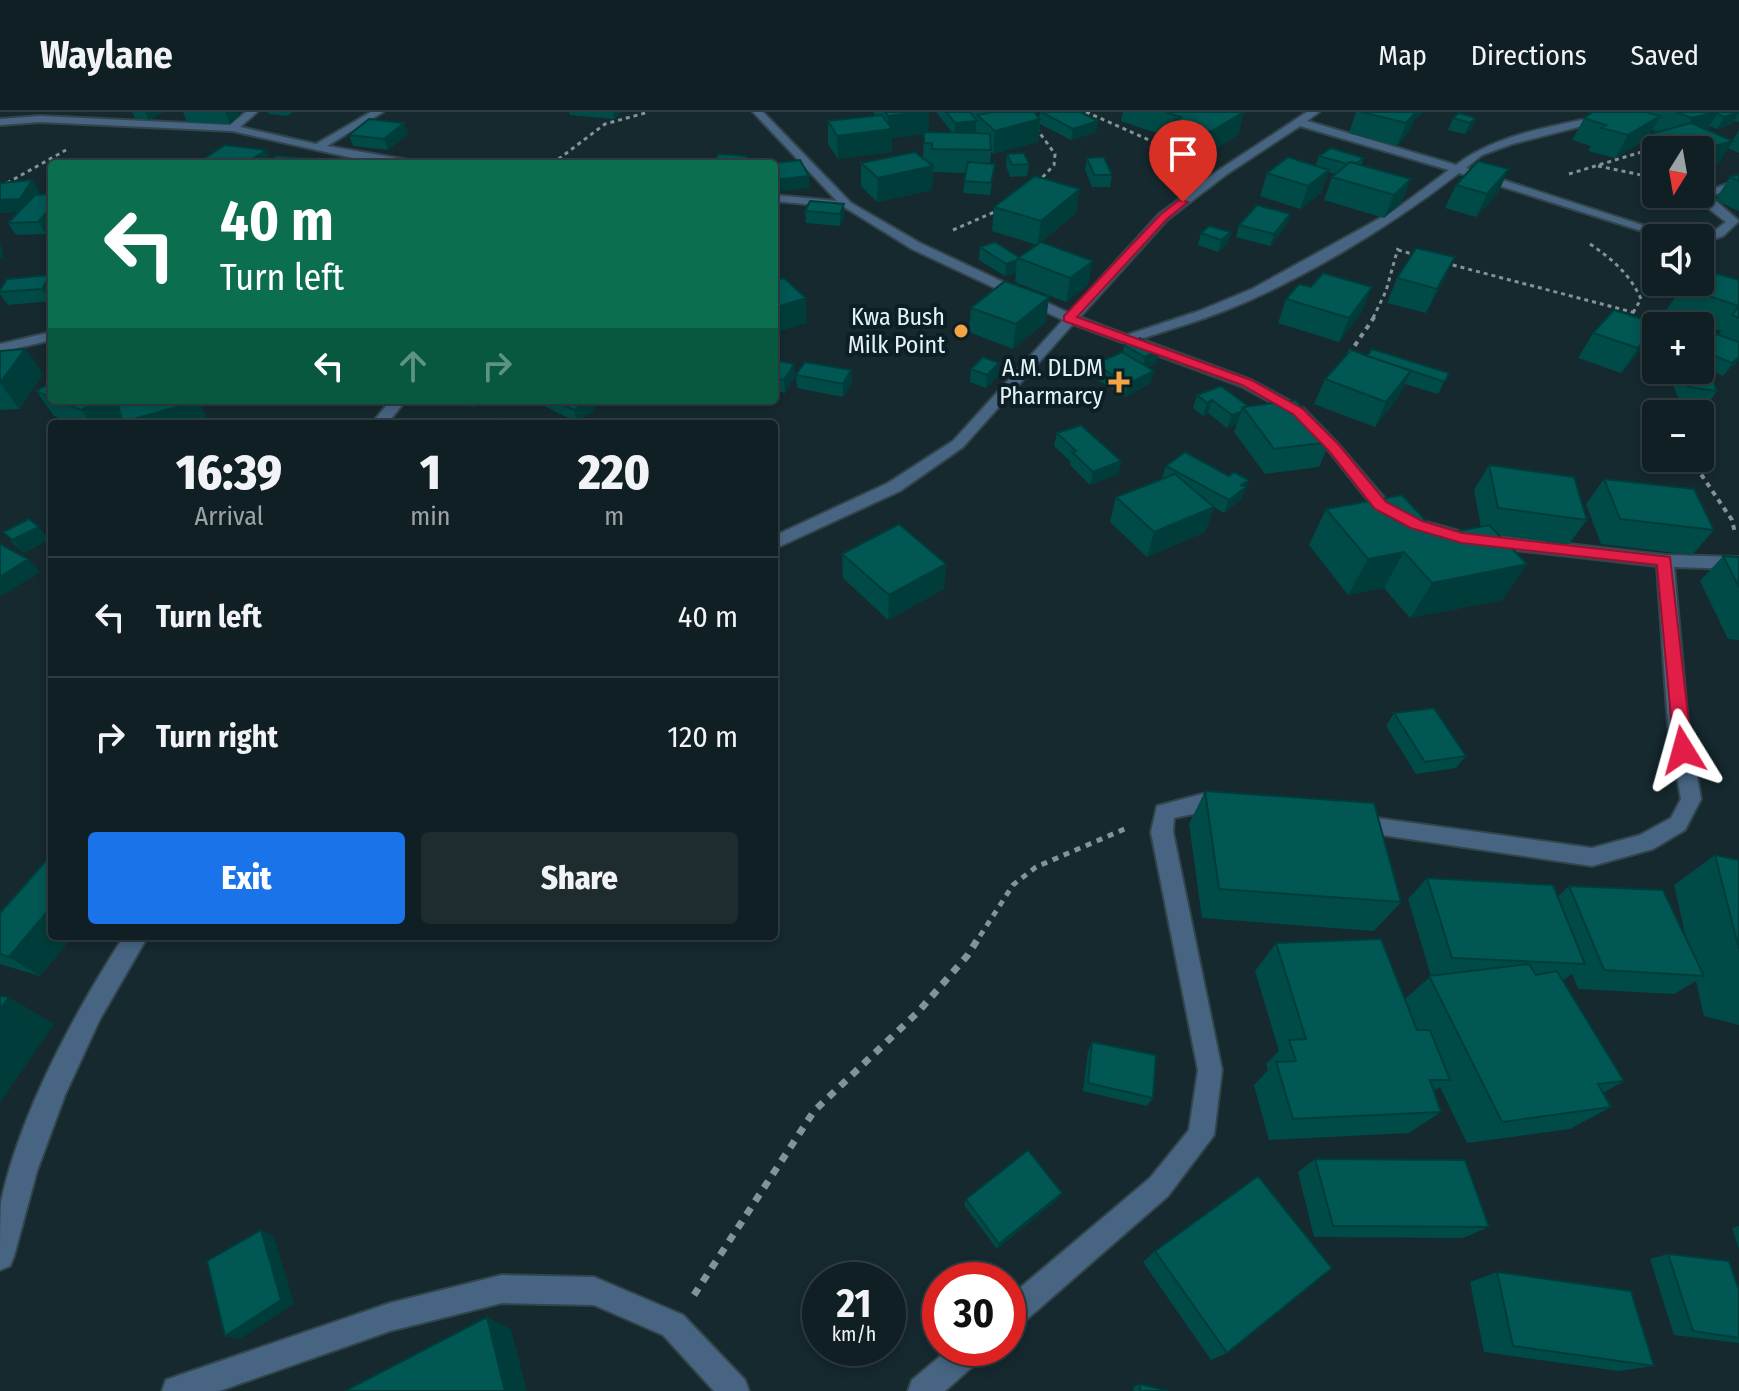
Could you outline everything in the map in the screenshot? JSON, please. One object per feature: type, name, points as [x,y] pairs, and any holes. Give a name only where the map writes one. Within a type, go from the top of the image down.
[{"type":"street","points":[[232,128],[252,112]]},
{"type":"street","points":[[318,147],[378,112]]},
{"type":"street","points":[[758,112],[847,205],[916,246],[1069,318],[1246,383],[1298,411],[1334,448],[1381,505],[1417,525],[1462,538],[1665,561],[1739,563]]},
{"type":"street","points":[[778,541],[894,487],[958,444],[1163,217],[1223,172],[1314,112]]},
{"type":"street","points":[[1130,338],[1204,314],[1257,292],[1399,213],[1478,153],[1508,142],[1626,113]]},
{"type":"street","points":[[0,122],[40,119],[232,128],[386,160]]},
{"type":"street","points":[[1299,122],[1642,227]]},
{"type":"street","points":[[1714,236],[1730,227],[1733,221],[1707,202],[1704,194],[1739,183]]},
{"type":"street","points":[[778,198],[847,205]]},
{"type":"street","points":[[0,348],[48,337]]},
{"type":"street","points":[[382,420],[396,404]]},
{"type":"street","points":[[1327,820],[1592,857],[1645,843],[1678,824],[1691,799],[1678,725],[1665,561]]},
{"type":"street","points":[[1026,1302],[1159,1187],[1201,1135],[1210,1070],[1169,879],[1162,832],[1164,812],[1202,803],[1249,809]]},
{"type":"street","points":[[0,1256],[15,1194],[55,1084],[106,982],[134,940]]},
{"type":"street","points":[[177,1391],[390,1317],[502,1289],[594,1291],[673,1325],[734,1391]]},
{"type":"street","points":[[923,1391],[951,1366]]},
{"type":"path","points":[[557,160],[605,124],[649,112]]},
{"type":"path","points":[[1086,112],[1223,172]]},
{"type":"path","points":[[1518,187],[1597,166],[1660,144],[1626,113]]},
{"type":"path","points":[[1030,119],[1055,154],[1054,165],[1037,183]]},
{"type":"path","points":[[1597,166],[1642,175]]},
{"type":"path","points":[[916,246],[1008,206]]},
{"type":"path","points":[[1340,364],[1361,340],[1383,303],[1398,250],[1399,213]]},
{"type":"path","points":[[1587,241],[1615,262],[1634,282],[1641,299],[1628,324]]},
{"type":"path","points":[[1398,250],[1428,258]]},
{"type":"path","points":[[1443,262],[1636,313]]},
{"type":"path","points":[[1699,472],[1732,520],[1736,540]]},
{"type":"path","points":[[673,1325],[814,1111],[918,1012],[967,956],[1013,885],[1036,867],[1164,812]]},
{"type":"building","points":[[885,112],[923,112],[888,116]]},
{"type":"building","points":[[946,112],[970,112],[977,121],[955,123]]},
{"type":"building","points":[[1034,112],[1040,119],[995,131],[977,115]]},
{"type":"building","points":[[1041,112],[1080,112],[1098,121],[1073,129]]},
{"type":"building","points":[[1165,112],[1244,112],[1210,132],[1175,121],[1181,117]]},
{"type":"building","points":[[1361,112],[1416,112],[1406,123]]},
{"type":"building","points":[[1593,112],[1646,112],[1660,116],[1628,135],[1601,128],[1606,125],[1584,118]]},
{"type":"building","points":[[1676,112],[1715,112],[1692,118]]},
{"type":"building","points":[[1718,112],[1739,112],[1724,117]]},
{"type":"building","points":[[1459,113],[1476,118],[1470,123],[1453,118]]},
{"type":"building","points":[[882,115],[892,129],[837,136],[828,121]]},
{"type":"building","points":[[369,119],[404,123],[384,139],[349,135]]},
{"type":"building","points":[[1691,123],[1733,141],[1714,146],[1714,136],[1661,136],[1654,133]]},
{"type":"building","points":[[924,132],[990,134],[991,150],[932,149],[932,143],[924,143]]},
{"type":"building","points":[[225,145],[266,150],[251,160],[202,160]]},
{"type":"building","points":[[1331,148],[1364,158],[1347,164],[1319,156]]},
{"type":"building","points":[[915,152],[933,166],[878,178],[861,163]]},
{"type":"building","points":[[1024,153],[1029,164],[1012,165],[1007,154]]},
{"type":"building","points":[[718,154],[747,156],[745,160],[715,160]]},
{"type":"building","points":[[276,156],[333,160],[272,160]]},
{"type":"building","points":[[1104,157],[1112,175],[1094,175],[1087,158]]},
{"type":"building","points":[[1288,157],[1329,170],[1308,186],[1267,173]]},
{"type":"building","points":[[800,160],[809,176],[778,180],[778,163]]},
{"type":"building","points":[[1478,161],[1509,169],[1487,194],[1456,185]]},
{"type":"building","points":[[968,162],[995,164],[991,183],[964,181]]},
{"type":"building","points":[[1350,162],[1411,179],[1394,195],[1332,177]]},
{"type":"building","points":[[1035,176],[1080,189],[1041,221],[994,207]]},
{"type":"building","points":[[32,180],[20,199],[0,200],[0,183]]},
{"type":"building","points":[[48,194],[48,211],[38,222],[8,223],[35,195]]},
{"type":"building","points":[[810,201],[844,204],[840,214],[805,211]]},
{"type":"building","points":[[1257,205],[1290,214],[1274,234],[1239,225]]},
{"type":"building","points":[[1209,226],[1231,232],[1221,240],[1201,233]]},
{"type":"building","points":[[995,242],[1019,257],[1017,260],[1006,264],[980,247]]},
{"type":"building","points":[[1041,242],[1093,261],[1070,278],[1018,258]]},
{"type":"building","points":[[1416,248],[1455,257],[1437,289],[1397,278]]},
{"type":"building","points":[[1323,273],[1372,287],[1349,318],[1286,299],[1299,284],[1311,287]]},
{"type":"building","points":[[1714,273],[1739,280],[1739,306],[1709,296],[1714,296]]},
{"type":"building","points":[[48,275],[42,289],[0,292],[7,279]]},
{"type":"building","points":[[784,278],[806,298],[778,307],[778,280]]},
{"type":"building","points":[[1005,281],[1049,297],[1016,324],[971,308]]},
{"type":"building","points":[[1739,306],[1739,318],[1732,315]]},
{"type":"building","points":[[1614,310],[1642,319],[1642,343],[1638,348],[1593,333]]},
{"type":"building","points":[[1714,333],[1739,342],[1739,357],[1732,363],[1714,356]]},
{"type":"building","points":[[1140,338],[1160,350],[1145,357],[1124,345]]},
{"type":"building","points":[[25,349],[0,383],[0,351]]},
{"type":"building","points":[[1372,349],[1449,373],[1445,382],[1367,356]]},
{"type":"building","points":[[1351,350],[1411,371],[1386,402],[1325,379]]},
{"type":"building","points":[[1122,352],[1154,371],[1128,384],[1095,364]]},
{"type":"building","points":[[983,357],[999,363],[987,375],[971,369]]},
{"type":"building","points":[[778,361],[794,364],[784,380],[778,379]]},
{"type":"building","points":[[805,362],[851,370],[843,384],[796,375]]},
{"type":"building","points":[[48,384],[48,396],[36,391]]},
{"type":"building","points":[[1687,384],[1714,384],[1717,391],[1688,387]]},
{"type":"building","points":[[1221,386],[1248,406],[1232,415],[1212,400],[1207,403],[1197,395]]},
{"type":"building","points":[[1296,400],[1330,442],[1274,449],[1243,407]]},
{"type":"building","points":[[67,404],[91,404],[81,410]]},
{"type":"building","points":[[187,404],[130,420],[122,420],[118,406]]},
{"type":"building","points":[[562,404],[582,404],[574,410]]},
{"type":"building","points":[[1081,425],[1121,461],[1093,472],[1057,433]]},
{"type":"building","points":[[1185,452],[1229,476],[1234,472],[1249,480],[1241,485],[1246,487],[1229,500],[1166,466]]},
{"type":"building","points":[[1489,465],[1574,477],[1587,520],[1498,508]]},
{"type":"building","points":[[1175,474],[1214,507],[1154,532],[1116,497]]},
{"type":"building","points":[[1604,479],[1694,489],[1714,530],[1620,519]]},
{"type":"building","points":[[1402,495],[1439,535],[1489,525],[1527,564],[1432,583],[1404,552],[1368,559],[1326,509]]},
{"type":"building","points":[[29,519],[39,527],[12,540],[3,532]]},
{"type":"building","points":[[899,524],[946,564],[889,595],[842,554]]},
{"type":"building","points":[[0,544],[28,559],[0,577]]},
{"type":"building","points":[[1723,556],[1739,557],[1739,587]]},
{"type":"building","points":[[1434,708],[1466,756],[1425,762],[1394,713]]},
{"type":"building","points":[[1205,791],[1374,803],[1401,902],[1219,889]]},
{"type":"building","points":[[1715,855],[1739,860],[1739,949]]},
{"type":"building","points":[[48,859],[48,911],[9,957],[0,954],[0,913]]},
{"type":"building","points":[[1427,878],[1553,885],[1585,964],[1452,958]]},
{"type":"building","points":[[1569,886],[1663,890],[1704,976],[1604,970]]},
{"type":"building","points":[[1381,939],[1417,1030],[1430,1030],[1450,1080],[1430,1080],[1441,1112],[1293,1119],[1276,1062],[1296,1061],[1289,1040],[1306,1039],[1276,943]]},
{"type":"building","points":[[1529,964],[1536,975],[1557,971],[1624,1081],[1598,1084],[1611,1107],[1502,1122],[1429,976]]},
{"type":"building","points":[[0,996],[9,997],[0,1009]]},
{"type":"building","points":[[1092,1042],[1156,1055],[1153,1098],[1088,1083]]},
{"type":"building","points":[[1028,1150],[1062,1193],[999,1244],[966,1199]]},
{"type":"building","points":[[1315,1159],[1465,1160],[1489,1227],[1333,1226]]},
{"type":"building","points":[[1258,1176],[1332,1268],[1227,1353],[1155,1251]]},
{"type":"building","points":[[261,1230],[281,1300],[225,1336],[207,1261]]},
{"type":"building","points":[[1668,1254],[1729,1261],[1739,1290],[1739,1338],[1693,1331]]},
{"type":"building","points":[[1497,1272],[1631,1291],[1654,1366],[1513,1346]]},
{"type":"building","points":[[487,1317],[505,1391],[345,1391]]},
{"type":"building","points":[[1140,1384],[1169,1391],[1140,1391]]},
{"type":"place","name":"Kwa Bush Milk Point","points":[[961,331]]},
{"type":"place","name":"A.M. DLDM Pharmarcy","points":[[1119,382]]},
{"type":"route","points":[[1183,202],[1163,217],[1069,318],[1246,383],[1298,411],[1334,448],[1381,505],[1417,525],[1462,538],[1665,561],[1678,725],[1683,750]]}]
